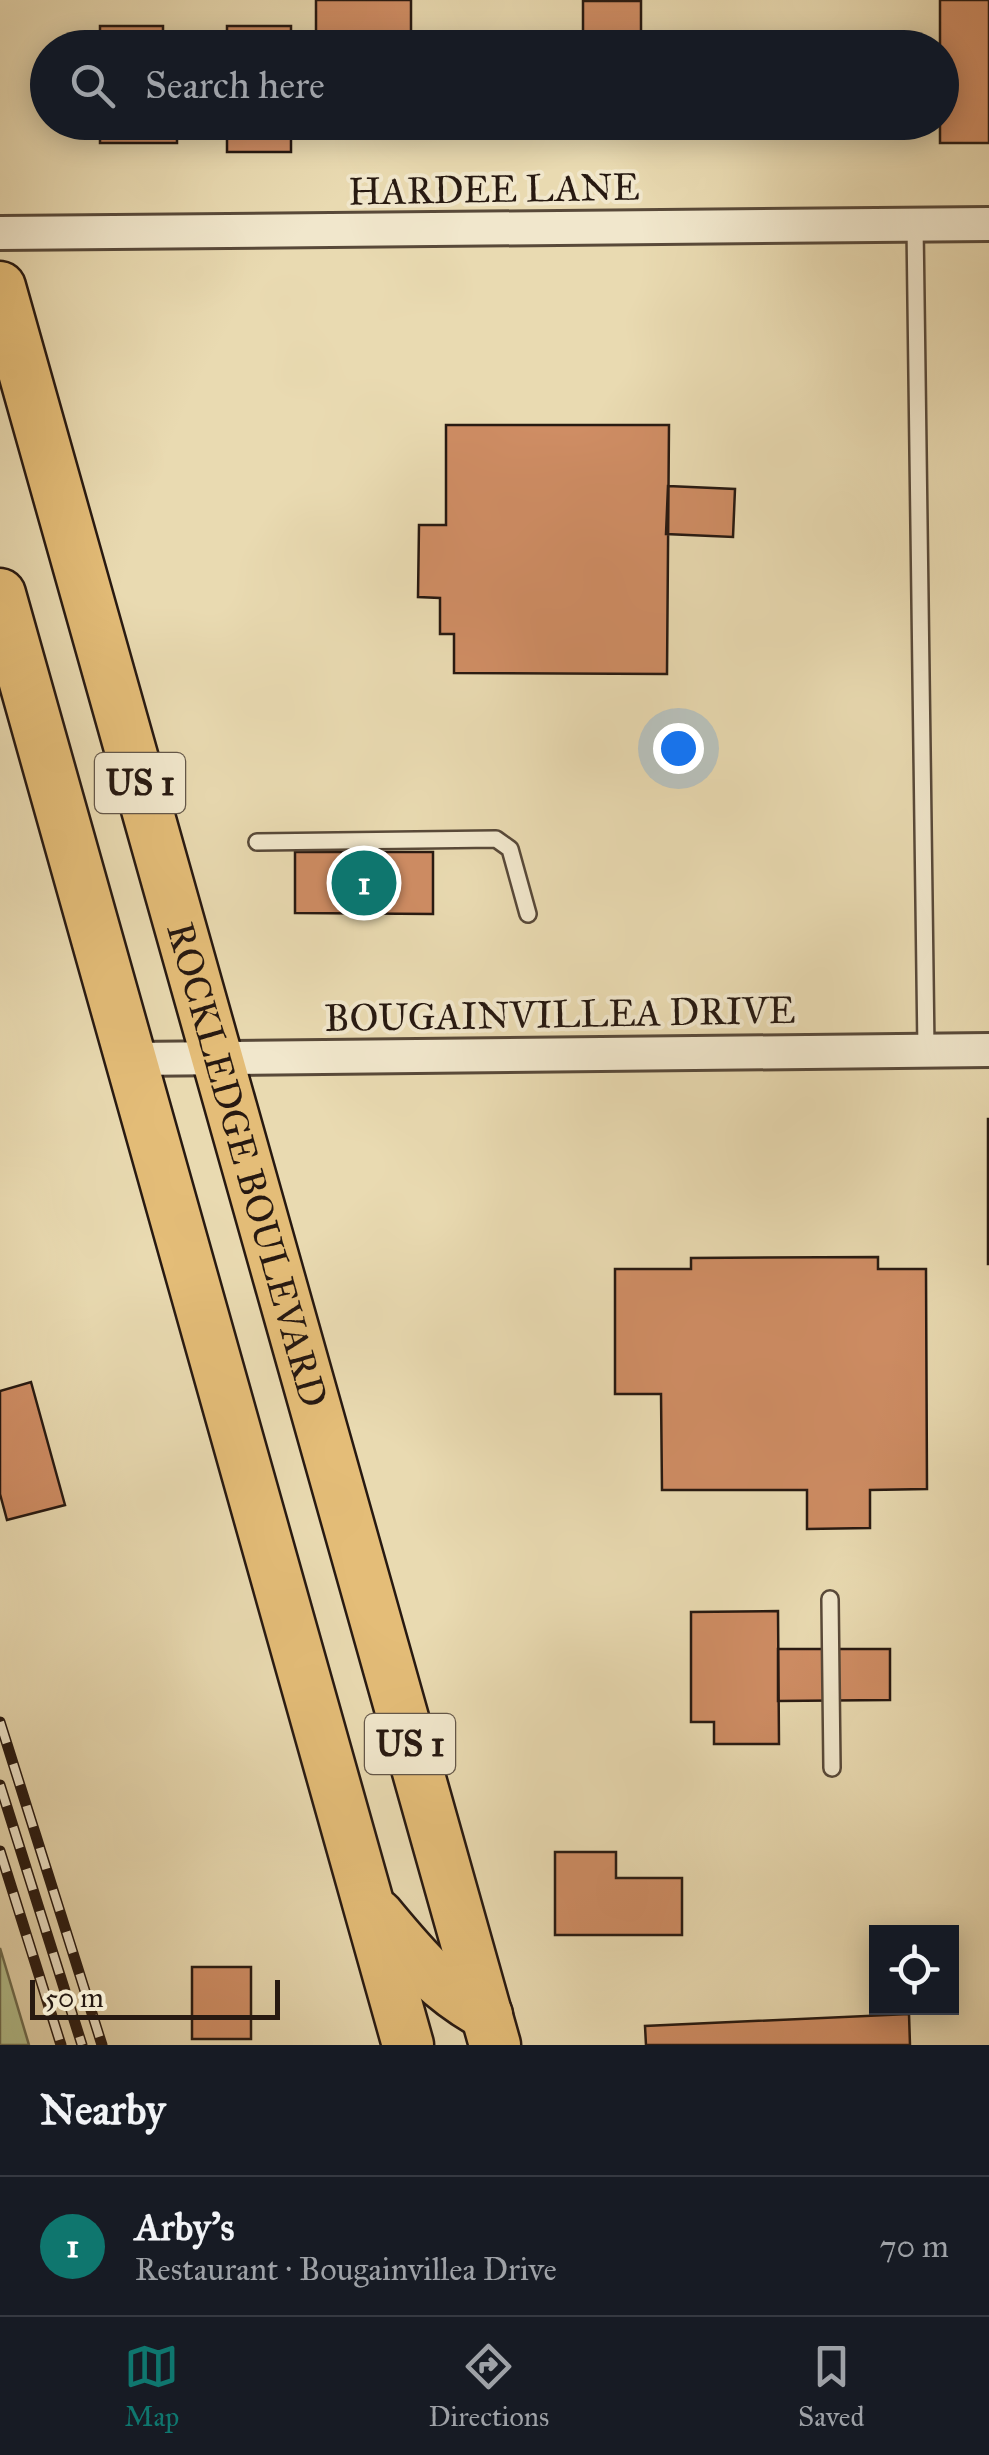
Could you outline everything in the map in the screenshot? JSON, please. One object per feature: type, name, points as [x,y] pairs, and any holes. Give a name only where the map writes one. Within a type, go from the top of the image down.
[{"type":"main road","name":"ROCKLEDGE BOULEVARD","points":[[0,287],[491,2030]]},
{"type":"main road","name":"US 1","points":[[0,594],[408,2045]]},
{"type":"main road","points":[[368,1903],[427,1972],[491,2030]]},
{"type":"street","name":"HARDEE LANE","points":[[0,233],[989,224]]},
{"type":"street","name":"BOUGAINVILLEA DRIVE","points":[[131,1059],[989,1050]]},
{"type":"lane","points":[[915,224],[926,1050]]},
{"type":"lane","points":[[256,842],[496,840],[510,849],[528,914]]},
{"type":"lane","points":[[830,1600],[832,1768]]},
{"type":"green space","points":[[0,1948],[29,2045],[0,2045]]},
{"type":"building","points":[[316,0],[411,0],[411,30],[316,30]]},
{"type":"building","points":[[940,0],[989,0],[989,143],[940,143],[959,140],[959,30],[940,30]]},
{"type":"building","points":[[583,1],[641,1],[641,30],[583,30]]},
{"type":"building","points":[[100,26],[163,26],[163,30],[100,30]]},
{"type":"building","points":[[227,26],[291,26],[291,30],[227,30]]},
{"type":"building","points":[[100,140],[177,140],[177,143]]},
{"type":"building","points":[[227,140],[291,140],[291,152],[227,152]]},
{"type":"building","points":[[446,425],[669,425],[667,674],[454,673],[454,634],[440,634],[440,598],[418,597],[419,525],[446,525]]},
{"type":"building","points":[[668,486],[735,489],[733,537],[666,534]]},
{"type":"building","points":[[295,852],[433,852],[433,914],[295,913]]},
{"type":"building","points":[[989,1119],[989,1264],[988,1264]]},
{"type":"building","points":[[878,1257],[878,1269],[926,1269],[927,1489],[870,1490],[870,1528],[807,1529],[807,1490],[662,1490],[661,1394],[615,1394],[615,1269],[691,1269],[691,1258]]},
{"type":"building","points":[[31,1382],[65,1505],[7,1520],[0,1494],[0,1391]]},
{"type":"building","points":[[778,1611],[779,1744],[714,1744],[714,1722],[691,1722],[691,1612]]},
{"type":"building","points":[[778,1649],[890,1649],[890,1700],[778,1701]]},
{"type":"building","points":[[555,1852],[616,1852],[616,1878],[682,1878],[682,1935],[555,1935]]},
{"type":"building","points":[[192,1967],[251,1967],[251,2039],[192,2039]]},
{"type":"building","points":[[909,2015],[910,2045],[646,2045],[645,2026]]},
{"type":"railway","points":[[0,1722],[102,2045]]},
{"type":"railway","points":[[0,1785],[82,2045]]},
{"type":"railway","points":[[0,1851],[61,2045]]},
{"type":"place","name":"Arby's","points":[[364,883]]}]
